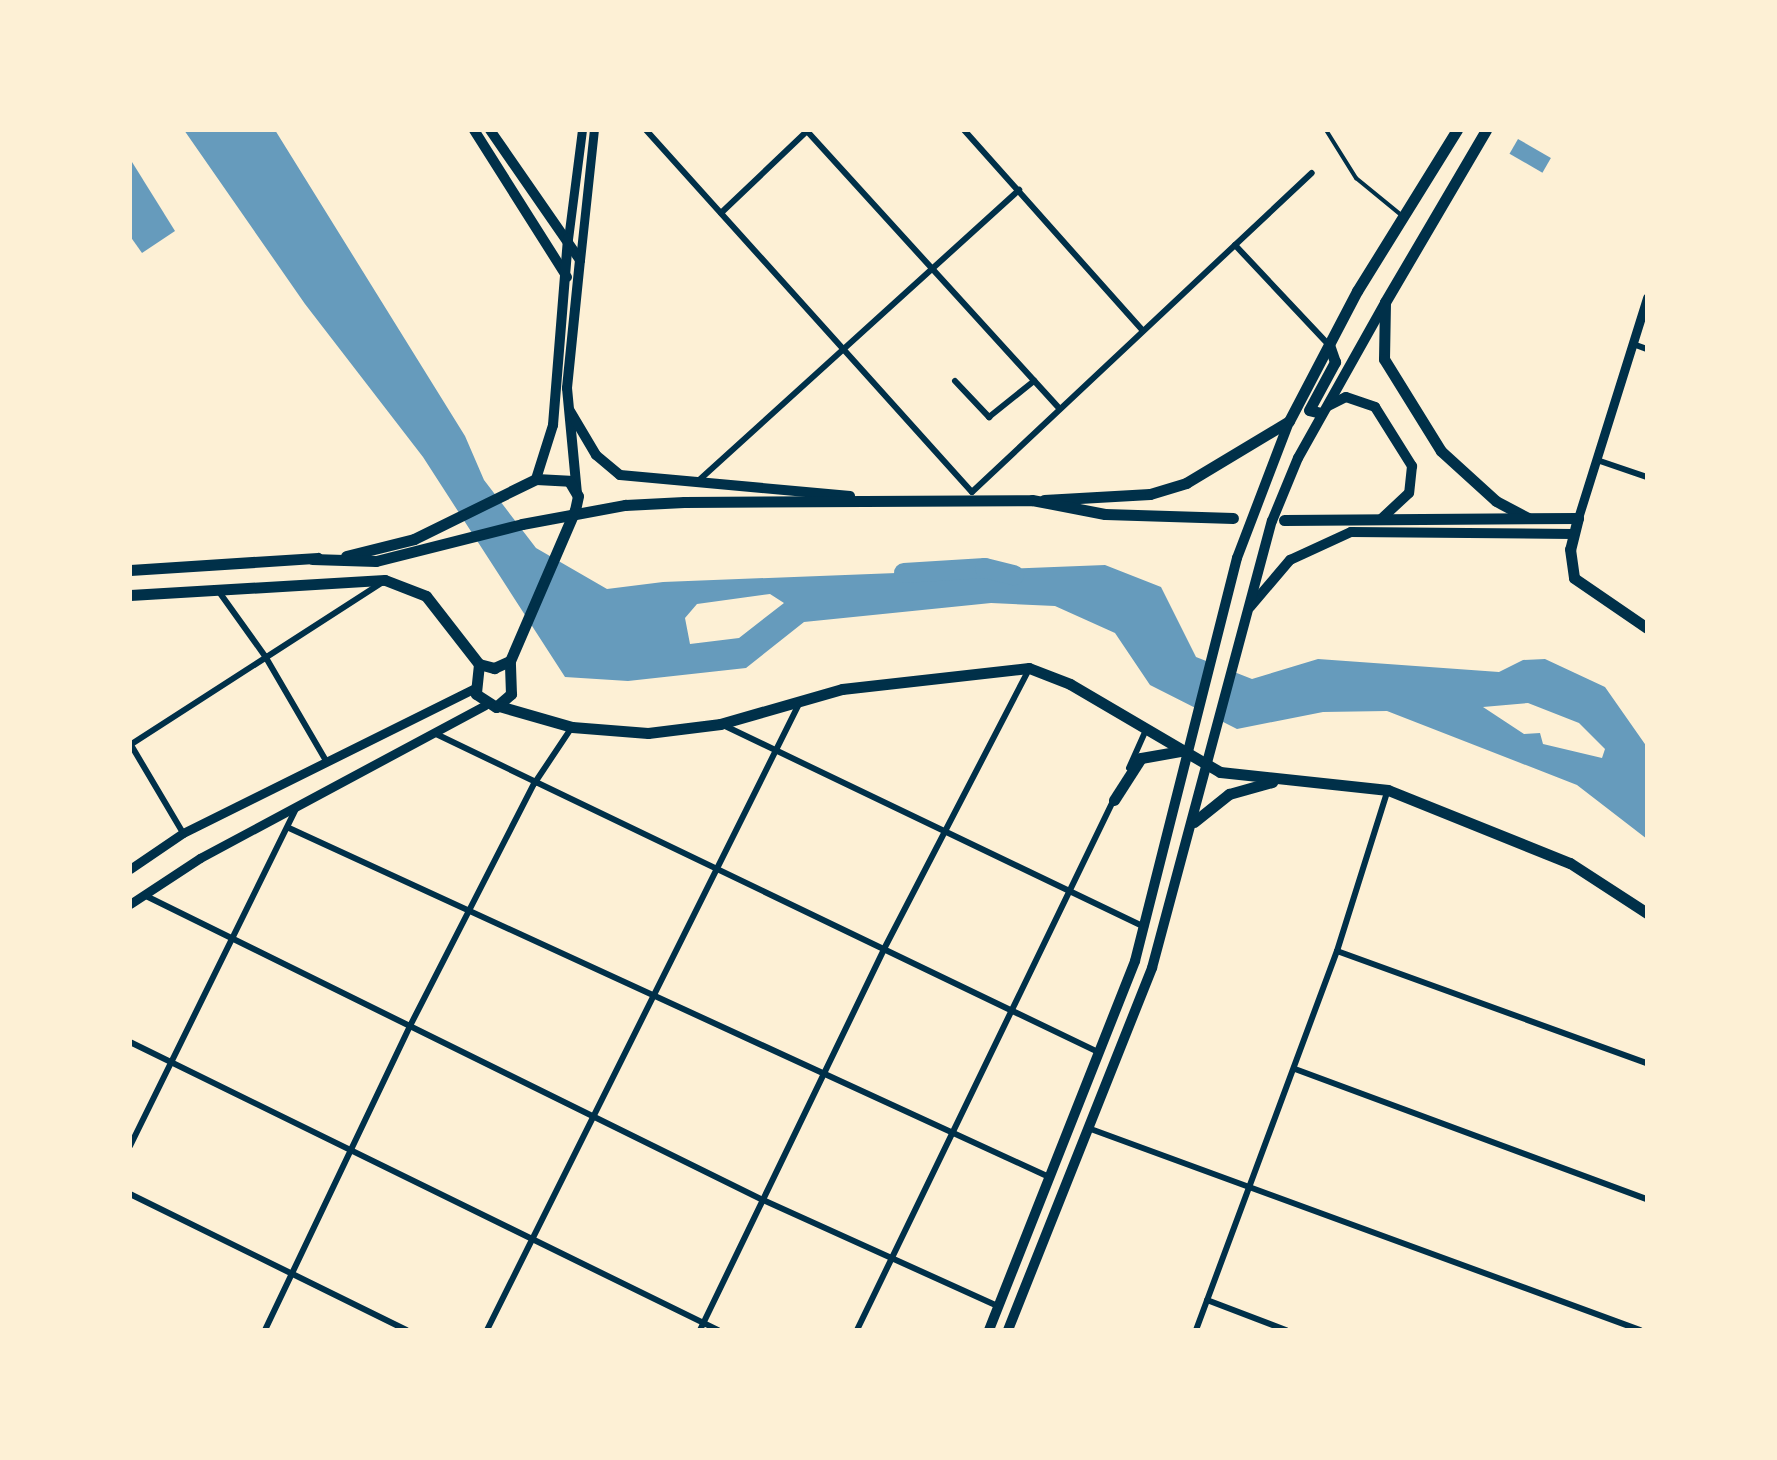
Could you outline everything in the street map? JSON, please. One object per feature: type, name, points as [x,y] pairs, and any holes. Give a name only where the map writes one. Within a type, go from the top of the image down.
[{"type":"main road","points":[[474,130],[567,278]]},
{"type":"main road","points":[[490,130],[542,212],[568,239],[580,260],[568,407],[578,496],[523,639],[510,661],[511,694],[500,706]]},
{"type":"main road","points":[[989,1330],[1146,927],[1248,520],[1289,421],[1329,345],[1457,130]]},
{"type":"main road","points":[[1008,1330],[1152,968],[1195,817],[1236,642],[1272,521],[1322,411],[1486,130]]},
{"type":"main road","points":[[536,479],[554,425],[568,239]]},
{"type":"main road","points":[[1385,302],[1384,359],[1408,404],[1460,471],[1528,518]]},
{"type":"main road","points":[[1329,345],[1334,362],[1309,410],[1322,411],[1346,397],[1374,407],[1412,466],[1404,502],[1377,521]]},
{"type":"main road","points":[[568,407],[596,455],[620,475],[692,486],[920,501]]},
{"type":"main road","points":[[312,558],[376,562],[522,524],[684,502],[920,501],[973,496],[1032,500],[1150,494],[1186,483],[1289,421]]},
{"type":"main road","points":[[130,570],[356,555],[414,539],[536,479],[569,481],[578,496]]},
{"type":"main road","points":[[1032,500],[1090,512],[1233,518]]},
{"type":"main road","points":[[1284,520],[1578,518],[1570,549],[1579,586],[1642,617],[1647,628]]},
{"type":"main road","points":[[1243,616],[1290,560],[1352,532],[1573,534]]},
{"type":"main road","points":[[130,595],[386,580],[426,596],[479,664],[494,668],[510,661]]},
{"type":"main road","points":[[479,664],[475,688],[485,705],[572,727],[648,734],[720,724],[842,688],[1029,668],[1070,684],[1145,732],[1220,772],[1388,790],[1570,864],[1647,913]]},
{"type":"main road","points":[[1114,800],[1142,758],[1181,752]]},
{"type":"main road","points":[[1195,817],[1245,786],[1298,780]]},
{"type":"main road","points":[[1135,961],[1152,968]]},
{"type":"main road","points":[[1014,1263],[1032,1268]]},
{"type":"street","points":[[568,239],[582,130]]},
{"type":"street","points":[[580,260],[594,130]]},
{"type":"street","points":[[646,130],[973,496],[1058,407],[1312,173]]},
{"type":"street","points":[[720,213],[807,130],[1058,407]]},
{"type":"street","points":[[964,130],[1142,330]]},
{"type":"street","points":[[692,486],[846,352],[1018,190]]},
{"type":"street","points":[[1235,245],[1329,345]]},
{"type":"street","points":[[1578,518],[1647,298]]},
{"type":"street","points":[[1632,344],[1647,348]]},
{"type":"street","points":[[955,380],[989,417],[1034,381]]},
{"type":"street","points":[[1598,460],[1647,477]]},
{"type":"street","points":[[182,833],[130,744],[386,580]]},
{"type":"street","points":[[216,589],[265,656],[340,781]]},
{"type":"street","points":[[702,1327],[884,949],[1029,668]]},
{"type":"street","points":[[130,869],[182,833],[475,688]]},
{"type":"street","points":[[487,1330],[801,700]]},
{"type":"street","points":[[130,904],[340,781],[485,705]]},
{"type":"street","points":[[720,724],[1146,927]]},
{"type":"street","points":[[265,1330],[288,1273],[411,1024],[534,784],[572,727]]},
{"type":"street","points":[[856,1330],[1145,732]]},
{"type":"street","points":[[434,733],[1098,1052]]},
{"type":"street","points":[[1196,1330],[1336,952],[1388,790]]},
{"type":"street","points":[[130,1146],[298,806]]},
{"type":"street","points":[[288,828],[1047,1176]]},
{"type":"street","points":[[143,894],[763,1200],[999,1307]]},
{"type":"street","points":[[1336,952],[1647,1063]]},
{"type":"street","points":[[130,1042],[533,1239],[702,1327],[718,1330]]},
{"type":"street","points":[[1294,1069],[1647,1199]]},
{"type":"street","points":[[1087,1128],[1640,1330]]},
{"type":"street","points":[[130,1194],[406,1330]]},
{"type":"street","points":[[1206,1300],[1286,1330]]},
{"type":"lane","points":[[1326,130],[1356,178],[1404,216]]},
{"type":"water","points":[[184,130],[275,130],[465,436],[484,480],[536,548],[607,589],[663,582],[1105,565],[1161,587],[1196,657],[1252,679],[1318,659],[1499,672],[1523,660],[1545,659],[1605,687],[1647,747],[1647,839],[1577,785],[1387,711],[1323,712],[1237,729],[1150,685],[1115,633],[1055,606],[991,603],[804,622],[746,668],[628,681],[565,677],[423,457],[305,304]],"holes":[[[770,594],[784,603],[739,638],[690,644],[685,618],[697,604]],[[1528,703],[1579,723],[1605,749],[1602,758],[1543,744],[1540,733],[1524,734],[1483,707]]]},
{"type":"water","points":[[1518,139],[1551,158],[1542,173],[1510,154]]},
{"type":"water","points":[[132,162],[175,231],[142,253],[130,236]]},
{"type":"pier","points":[[1212,658],[1234,666],[1219,725],[1197,714]]},
{"type":"waterway","points":[[904,573],[985,568],[1014,575]]}]
